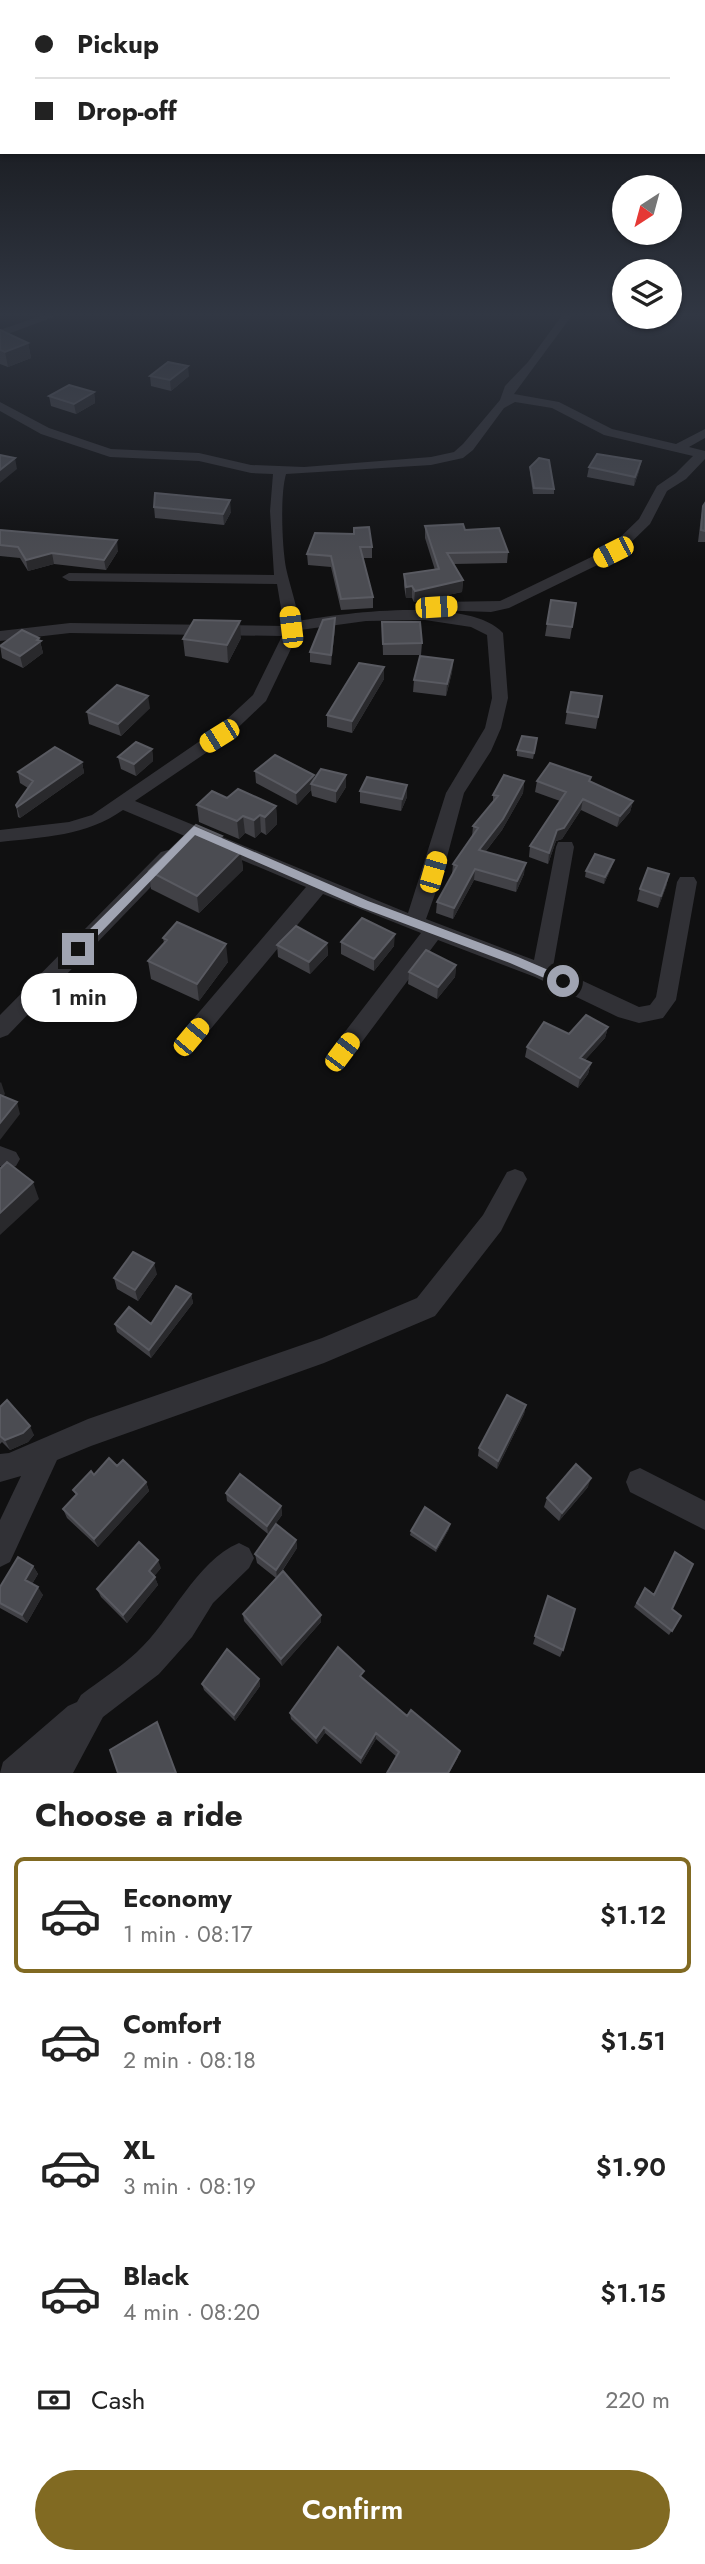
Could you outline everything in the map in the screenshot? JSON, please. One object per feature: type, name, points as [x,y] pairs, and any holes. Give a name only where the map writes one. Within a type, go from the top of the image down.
[{"type":"street","points":[[0,405],[45,431],[110,453],[199,457],[251,469],[304,471],[431,461],[458,455],[507,397]]},
{"type":"street","points":[[506,400],[513,398],[555,405],[608,432],[704,454]]},
{"type":"street","points":[[678,448],[705,433]]},
{"type":"street","points":[[396,616],[436,607],[504,604],[613,552],[645,521],[662,489],[681,476],[704,454]]},
{"type":"street","points":[[0,836],[70,828],[98,819],[219,736],[260,697],[291,629],[279,567],[277,511],[278,478],[281,471]]},
{"type":"street","points":[[69,577],[283,580]]},
{"type":"street","points":[[415,922],[433,872],[455,793],[482,751],[493,728],[500,698],[495,633],[504,604]]},
{"type":"street","points":[[0,636],[70,628],[291,629],[351,617],[396,616],[468,621],[487,627],[495,633]]},
{"type":"street","points":[[121,803],[542,971],[625,1011],[639,1015],[656,1012],[666,1000],[687,882]]},
{"type":"street","points":[[0,1029],[194,830]]},
{"type":"street","points":[[542,971],[565,847]]},
{"type":"street","points":[[191,1037],[320,884]]},
{"type":"street","points":[[342,1052],[435,930]]},
{"type":"street","points":[[0,1468],[10,1467],[141,1414],[324,1350],[426,1307],[492,1223],[515,1179]]},
{"type":"street","points":[[0,1552],[13,1530],[48,1450]]},
{"type":"street","points":[[640,1482],[705,1516]]},
{"type":"street","points":[[14,1773],[92,1706],[148,1663],[181,1626],[204,1593],[239,1558]]},
{"type":"street","points":[[55,1773],[92,1706]]},
{"type":"building","points":[[51,397],[86,397],[74,404]]},
{"type":"building","points":[[597,454],[641,461],[635,477],[589,467]]},
{"type":"building","points":[[0,455],[15,458],[0,470]]},
{"type":"building","points":[[539,458],[549,460],[554,489],[534,488],[530,467]]},
{"type":"building","points":[[155,493],[230,500],[223,514],[154,507]]},
{"type":"building","points":[[705,503],[705,531],[701,530]]},
{"type":"building","points":[[463,524],[465,530],[499,528],[508,552],[447,553],[463,580],[415,591],[412,586],[406,587],[404,574],[439,569],[425,526]]},
{"type":"building","points":[[369,527],[372,547],[360,547],[373,597],[341,599],[331,556],[307,554],[315,533],[354,534],[354,528]]},
{"type":"building","points":[[0,530],[117,540],[104,560],[52,553],[26,560],[18,547],[0,545]]},
{"type":"building","points":[[551,600],[576,603],[572,627],[547,624]]},
{"type":"building","points":[[335,618],[331,655],[310,652],[323,620]]},
{"type":"building","points":[[194,620],[240,621],[227,645],[183,639]]},
{"type":"building","points":[[382,622],[420,622],[422,643],[383,644]]},
{"type":"building","points":[[22,630],[41,641],[20,656],[0,646]]},
{"type":"building","points":[[420,656],[453,660],[447,684],[414,680]]},
{"type":"building","points":[[359,663],[384,667],[352,721],[327,715]]},
{"type":"building","points":[[117,685],[148,696],[118,724],[87,712]]},
{"type":"building","points":[[571,692],[602,696],[598,717],[567,712]]},
{"type":"building","points":[[522,736],[537,738],[534,753],[517,750]]},
{"type":"building","points":[[136,742],[152,749],[134,764],[118,757]]},
{"type":"building","points":[[55,747],[82,762],[17,807],[33,781],[18,772]]},
{"type":"building","points":[[275,755],[314,775],[296,793],[255,771]]},
{"type":"building","points":[[550,763],[591,777],[589,781],[633,801],[620,816],[583,799],[564,828],[557,830],[549,853],[530,846],[566,792],[537,781]]},
{"type":"building","points":[[321,769],[346,775],[336,791],[311,784]]},
{"type":"building","points":[[504,775],[524,781],[503,819],[479,850],[526,863],[517,881],[475,869],[454,908],[437,902],[457,866],[453,864],[478,828],[473,826],[498,796],[493,795]]},
{"type":"building","points":[[367,777],[407,785],[402,799],[360,791]]},
{"type":"building","points":[[238,789],[276,806],[265,817],[260,815],[254,820],[243,816],[237,821],[197,805],[212,791],[227,798]]},
{"type":"building","points":[[196,825],[222,836],[217,840],[241,852],[197,896],[149,871]]},
{"type":"building","points":[[595,854],[614,860],[605,877],[586,871]]},
{"type":"building","points":[[648,868],[669,874],[661,896],[640,889]]},
{"type":"building","points":[[362,918],[395,934],[374,959],[341,942]]},
{"type":"building","points":[[177,922],[226,944],[197,984],[148,961],[167,940],[163,938]]},
{"type":"building","points":[[296,926],[327,943],[309,962],[277,945]]},
{"type":"building","points":[[426,950],[456,965],[438,987],[409,972]]},
{"type":"building","points":[[586,1015],[608,1027],[580,1058],[591,1063],[580,1078],[527,1047],[544,1022],[569,1034]]},
{"type":"building","points":[[0,1095],[17,1102],[0,1123]]},
{"type":"building","points":[[7,1162],[33,1182],[0,1213],[0,1169]]},
{"type":"building","points":[[133,1252],[154,1263],[135,1290],[114,1278]]},
{"type":"building","points":[[176,1286],[191,1294],[149,1350],[115,1324],[129,1307],[151,1324]]},
{"type":"building","points":[[507,1395],[526,1405],[498,1461],[479,1448]]},
{"type":"building","points":[[7,1400],[30,1426],[23,1433],[5,1440],[0,1436],[0,1407]]},
{"type":"building","points":[[109,1458],[117,1466],[123,1460],[146,1482],[94,1539],[63,1509],[77,1494],[73,1490],[91,1471],[94,1475]]},
{"type":"building","points":[[576,1464],[591,1478],[562,1513],[547,1498]]},
{"type":"building","points":[[240,1474],[281,1506],[267,1526],[226,1493]]},
{"type":"building","points":[[425,1507],[450,1524],[436,1548],[411,1531]]},
{"type":"building","points":[[276,1524],[296,1540],[276,1570],[255,1554]]},
{"type":"building","points":[[139,1542],[158,1560],[149,1571],[155,1577],[123,1615],[97,1589]]},
{"type":"building","points":[[675,1552],[693,1564],[672,1609],[681,1616],[672,1631],[637,1603],[645,1588],[654,1595]]},
{"type":"building","points":[[18,1557],[33,1566],[25,1580],[38,1587],[22,1615],[0,1603],[0,1587]]},
{"type":"building","points":[[283,1571],[321,1615],[281,1659],[243,1614]]},
{"type":"building","points":[[548,1596],[575,1609],[563,1650],[535,1636]]},
{"type":"building","points":[[338,1647],[364,1671],[360,1676],[407,1716],[411,1710],[460,1751],[448,1773],[387,1773],[399,1752],[376,1733],[361,1758],[324,1727],[316,1738],[290,1713]]},
{"type":"building","points":[[227,1649],[259,1679],[234,1715],[202,1684]]},
{"type":"building","points":[[157,1722],[176,1773],[118,1773],[110,1750]]},
{"type":"route","points":[[78,949],[194,830],[364,904],[563,981]]}]
